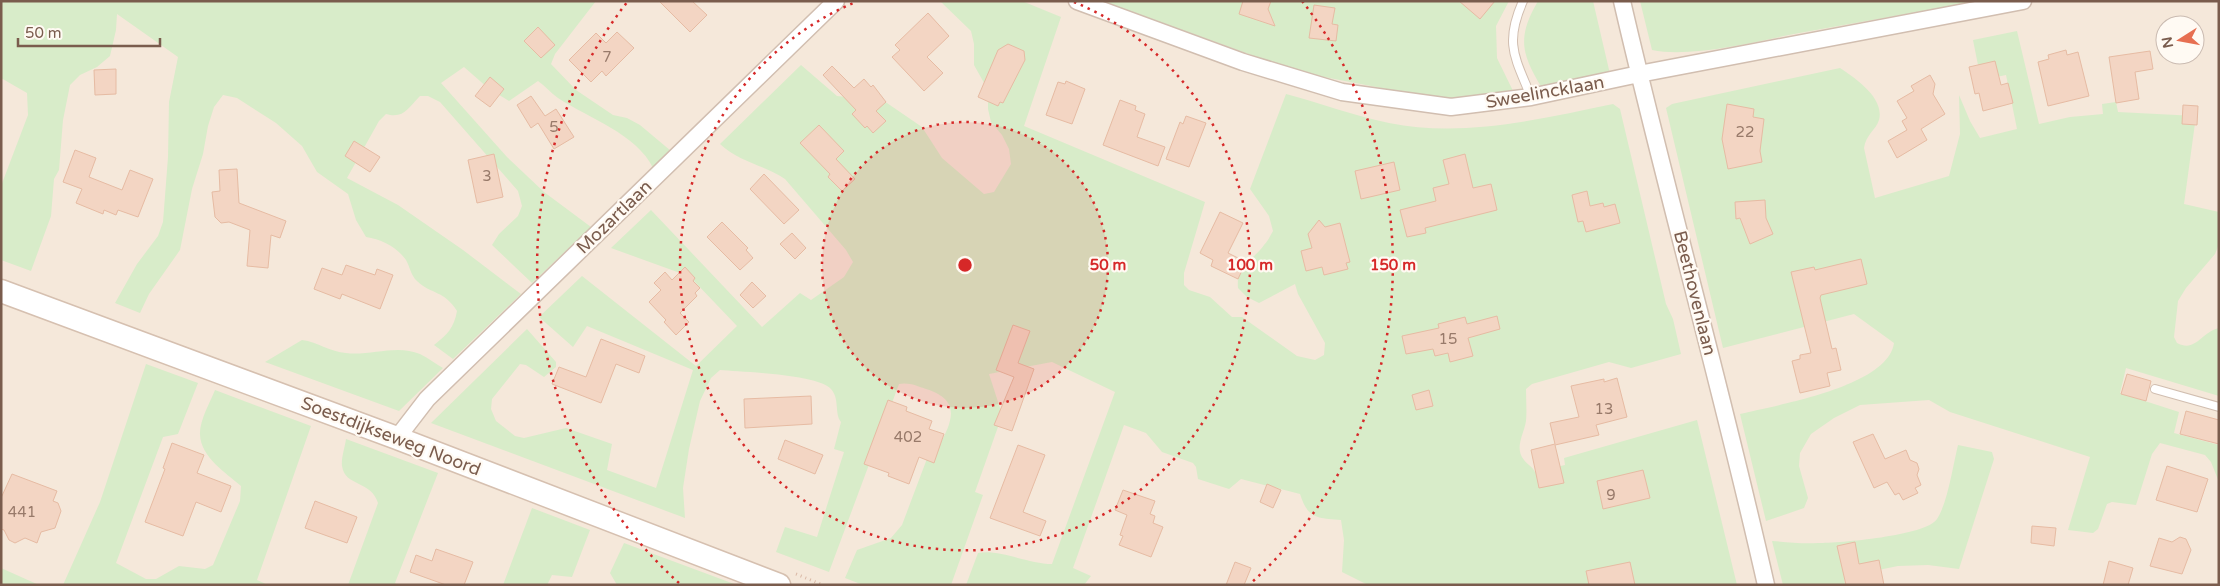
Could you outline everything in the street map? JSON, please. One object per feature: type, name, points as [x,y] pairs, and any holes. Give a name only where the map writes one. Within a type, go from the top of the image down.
[{"type":"main road","name":"Soestdijkseweg Noord","points":[[1,291],[397,438],[779,585]]},
{"type":"street","name":"Mozartlaan","points":[[397,438],[405,424],[427,399],[836,1]]},
{"type":"street","name":"Sweelincklaan","points":[[1077,1],[1243,62],[1342,92],[1451,107],[1531,98],[1638,74],[2023,1]]},
{"type":"street","name":"Beethovenlaan","points":[[1622,1],[1638,74],[1735,450],[1766,585]]},
{"type":"lane","points":[[1523,1],[1512,29],[1514,54],[1531,98]]},
{"type":"lane","points":[[2155,389],[2219,407]]},
{"type":"shaded area","points":[[1,1],[2219,1],[2219,585],[1,585]]},
{"type":"green space","points":[[1,1],[596,1],[555,54],[551,64],[576,90],[613,115],[627,118],[640,125],[671,151],[653,168],[646,156],[624,136],[558,98],[538,81],[509,101],[488,88],[464,67],[441,83],[507,157],[544,192],[591,227],[532,283],[492,245],[499,234],[518,216],[522,206],[518,191],[440,102],[428,96],[420,96],[402,114],[386,114],[379,121],[347,178],[398,205],[463,250],[521,294],[453,359],[434,345],[452,327],[457,311],[452,304],[443,296],[417,281],[406,260],[398,251],[383,242],[366,237],[356,220],[348,194],[317,172],[302,146],[276,123],[237,98],[223,95],[214,107],[208,126],[203,154],[192,189],[180,250],[149,294],[140,313],[115,303],[137,264],[158,236],[163,222],[168,157],[169,102],[178,57],[117,14],[116,30],[110,56],[97,67],[80,75],[70,85],[63,120],[59,170],[54,179],[51,216],[31,271],[1,260],[1,186],[28,115],[27,93],[1,78]]},
{"type":"green space","points":[[940,1],[1022,1],[1061,17],[1024,126],[1205,202],[1184,273],[1184,285],[1189,290],[1210,297],[1232,317],[1242,317],[1297,356],[1315,360],[1324,355],[1325,343],[1298,294],[1295,284],[1259,303],[1247,297],[1238,288],[1238,280],[1242,268],[1259,251],[1273,231],[1269,216],[1250,189],[1286,94],[1363,117],[1417,127],[1473,128],[1530,121],[1613,104],[1620,109],[1666,304],[1673,319],[1681,354],[1631,368],[1609,362],[1532,384],[1526,389],[1526,421],[1520,441],[1520,451],[1524,460],[1535,472],[1565,465],[1564,458],[1697,420],[1737,585],[1368,585],[1342,572],[1344,540],[1341,520],[1314,516],[1306,508],[1300,494],[1241,479],[1229,489],[1198,479],[1196,467],[1193,463],[1162,452],[1146,433],[1124,425],[1073,568],[1091,576],[1084,585],[966,585],[978,553],[995,553],[1052,564],[1115,392],[1052,362],[989,374],[1001,411],[999,424],[975,492],[983,495],[951,585],[863,585],[845,578],[857,550],[891,538],[902,525],[931,448],[939,446],[948,428],[951,412],[945,399],[916,386],[899,384],[829,572],[776,552],[785,527],[817,537],[844,452],[834,449],[841,422],[834,393],[823,384],[796,377],[720,370],[711,378],[700,401],[689,449],[683,488],[685,518],[431,423],[527,329],[556,362],[556,367],[544,377],[526,365],[520,364],[492,399],[491,409],[496,421],[515,436],[524,438],[566,428],[612,444],[607,470],[656,488],[693,370],[587,326],[573,347],[539,317],[582,276],[696,366],[737,326],[694,281],[680,273],[611,248],[651,210],[762,327],[800,293],[811,300],[844,277],[853,262],[846,250],[785,179],[735,155],[720,144],[801,65],[837,96],[884,101],[922,127],[942,158],[984,194],[994,192],[1011,164],[1009,149],[1002,135],[991,122],[988,109],[988,90],[974,65],[974,44],[971,31]]},
{"type":"green space","points":[[1509,1],[1496,26],[1497,58],[1514,93],[1459,100],[1423,96],[1298,72],[1105,2]]},
{"type":"green space","points":[[1538,1],[1593,1],[1610,74],[1542,88],[1530,65],[1524,45],[1527,25]]},
{"type":"green space","points":[[1640,1],[1981,1],[1742,45],[1703,51],[1667,52],[1652,50]]},
{"type":"green space","points":[[2017,31],[2039,124],[2070,117],[2103,114],[2102,104],[2116,102],[2118,112],[2196,116],[2184,204],[2219,212],[2219,244],[2215,254],[2186,288],[2178,301],[2174,337],[2177,343],[2184,345],[2194,344],[2208,333],[2219,328],[2219,396],[2126,368],[2120,393],[2179,412],[2174,433],[2219,445],[2219,482],[2211,462],[2205,455],[2160,443],[2152,454],[2136,505],[2112,502],[2107,504],[2098,529],[2093,533],[2068,530],[2090,457],[1950,412],[1929,400],[1860,405],[1834,418],[1811,434],[1800,453],[1799,466],[1808,498],[1804,508],[1766,521],[1740,414],[1828,392],[1852,382],[1872,371],[1887,358],[1894,343],[1854,314],[1723,348],[1666,108],[1672,104],[1840,68],[1867,90],[1878,104],[1879,120],[1867,139],[1864,148],[1875,198],[1949,176],[1960,134],[1959,95],[1970,121],[1980,138],[2017,129],[2006,75],[1981,80],[1973,40]]},
{"type":"green space","points":[[302,340],[346,353],[393,350],[411,351],[420,354],[443,368],[399,411],[265,362]]},
{"type":"green space","points":[[146,364],[198,383],[178,434],[163,437],[116,563],[146,579],[156,579],[179,566],[205,569],[213,565],[240,501],[241,486],[215,464],[201,443],[201,424],[215,390],[311,426],[257,580],[268,585],[63,585],[100,502]]},
{"type":"green space","points":[[346,439],[438,473],[395,583],[398,585],[348,585],[378,503],[370,490],[353,481],[344,473],[342,463]]},
{"type":"green space","points":[[1958,445],[1992,452],[1994,459],[1959,569],[1928,565],[1898,566],[1844,577],[1845,585],[1783,585],[1772,541],[1795,543],[1844,542],[1900,534],[1930,525],[1941,512]]},
{"type":"green space","points":[[532,508],[590,530],[572,577],[552,575],[547,585],[503,585]]},
{"type":"green space","points":[[624,543],[737,585],[617,585],[610,573]]},
{"type":"green space","points":[[1,568],[39,585],[1,585]]},
{"type":"building","points":[[659,1],[692,1],[707,15],[690,32]]},
{"type":"building","points":[[1243,1],[1271,1],[1268,9],[1275,26],[1239,14]]},
{"type":"building","points":[[1459,1],[1495,1],[1480,19]]},
{"type":"building","points":[[1314,5],[1335,8],[1332,24],[1338,25],[1336,41],[1309,38]]},
{"type":"building","points":[[928,13],[949,36],[927,57],[943,73],[924,91],[892,57],[900,50],[895,45]]},
{"type":"building","points":[[538,27],[555,45],[541,58],[524,41]]},
{"type":"building","points":[[617,32],[634,48],[606,76],[602,71],[591,82],[569,60],[596,33],[606,43]]},
{"type":"building","points":[[1008,44],[1024,51],[1025,60],[1003,103],[1000,102],[998,106],[978,97],[998,50]]},
{"type":"building","points":[[2066,50],[2067,55],[2078,52],[2089,96],[2048,106],[2038,62],[2049,59],[2048,55]]},
{"type":"building","points":[[2150,51],[2153,69],[2135,72],[2139,99],[2116,103],[2109,57]]},
{"type":"building","points":[[1995,61],[2001,85],[2008,83],[2013,103],[1983,111],[1979,93],[1975,94],[1969,67]]},
{"type":"building","points":[[832,66],[854,88],[864,79],[871,87],[873,85],[886,102],[876,111],[886,121],[873,133],[867,126],[865,128],[852,114],[856,110],[823,75]]},
{"type":"building","points":[[116,69],[116,94],[95,95],[94,70]]},
{"type":"building","points":[[1930,75],[1935,84],[1933,94],[1945,114],[1921,129],[1927,140],[1897,158],[1888,141],[1907,130],[1902,121],[1907,118],[1897,101],[1914,91],[1911,86]]},
{"type":"building","points":[[490,77],[504,89],[490,107],[475,96]]},
{"type":"building","points":[[1066,81],[1085,89],[1072,124],[1046,115],[1058,82],[1065,84]]},
{"type":"building","points":[[531,96],[545,116],[556,109],[574,137],[554,149],[538,123],[531,128],[517,105]]},
{"type":"building","points":[[1120,100],[1136,106],[1135,110],[1145,114],[1137,137],[1165,147],[1158,166],[1103,145]]},
{"type":"building","points":[[1727,104],[1754,109],[1753,117],[1764,119],[1760,151],[1762,162],[1728,169],[1722,139]]},
{"type":"building","points":[[2183,105],[2198,106],[2197,125],[2182,124]]},
{"type":"building","points":[[1186,116],[1206,123],[1189,167],[1166,159],[1180,122],[1183,124]]},
{"type":"building","points":[[819,125],[844,151],[836,159],[855,179],[842,191],[828,177],[830,174],[800,143]]},
{"type":"building","points":[[354,141],[380,157],[370,172],[345,156]]},
{"type":"building","points":[[75,150],[96,158],[89,177],[122,190],[130,170],[153,179],[138,217],[118,210],[116,215],[104,210],[103,214],[76,203],[82,189],[63,182]]},
{"type":"building","points":[[494,154],[503,197],[477,203],[468,160]]},
{"type":"building","points":[[1465,154],[1473,188],[1491,184],[1497,210],[1425,228],[1426,233],[1407,237],[1400,210],[1436,201],[1433,188],[1449,184],[1443,160]]},
{"type":"building","points":[[1394,162],[1400,190],[1361,199],[1355,171]]},
{"type":"building","points":[[237,169],[239,203],[286,221],[280,238],[271,235],[268,268],[247,266],[250,230],[229,222],[221,223],[215,217],[212,192],[220,191],[219,170]]},
{"type":"building","points":[[764,174],[799,210],[784,224],[750,189]]},
{"type":"building","points":[[1587,191],[1590,206],[1603,203],[1604,207],[1615,204],[1620,223],[1586,232],[1583,221],[1578,222],[1572,195]]},
{"type":"building","points":[[1765,200],[1766,218],[1773,234],[1750,244],[1740,218],[1736,219],[1735,202]]},
{"type":"building","points":[[1220,212],[1243,223],[1228,253],[1246,262],[1238,279],[1211,266],[1213,260],[1200,253]]},
{"type":"building","points":[[1319,220],[1325,227],[1340,223],[1350,262],[1346,263],[1348,269],[1324,275],[1322,267],[1306,271],[1301,251],[1312,248],[1308,234]]},
{"type":"building","points":[[722,222],[748,248],[746,250],[753,258],[740,270],[707,237]]},
{"type":"building","points":[[792,233],[806,248],[795,259],[780,244]]},
{"type":"building","points":[[1861,259],[1867,284],[1821,295],[1820,298],[1832,349],[1836,348],[1841,370],[1827,373],[1830,386],[1800,393],[1792,361],[1800,359],[1800,355],[1811,353],[1791,272],[1814,267],[1815,270]]},
{"type":"building","points":[[346,265],[375,275],[377,269],[393,275],[380,309],[342,294],[340,299],[314,289],[322,268],[342,275]]},
{"type":"building","points":[[685,267],[695,278],[693,281],[700,288],[695,293],[697,296],[680,313],[689,322],[676,335],[664,322],[666,320],[649,302],[661,290],[654,283],[665,272],[672,280]]},
{"type":"building","points":[[752,282],[766,296],[753,308],[740,295]]},
{"type":"building","points":[[1497,316],[1500,329],[1468,338],[1473,356],[1450,362],[1448,353],[1435,356],[1433,349],[1406,354],[1402,336],[1439,328],[1438,324],[1465,317],[1467,324]]},
{"type":"building","points":[[1013,325],[1030,331],[1018,363],[1034,369],[1012,431],[994,425],[1014,377],[996,370]]},
{"type":"building","points":[[601,339],[645,356],[639,373],[616,364],[601,403],[552,384],[559,367],[586,377]]},
{"type":"building","points":[[2127,374],[2151,381],[2146,401],[2121,394]]},
{"type":"building","points":[[1617,378],[1627,417],[1596,425],[1599,435],[1555,445],[1564,483],[1539,488],[1531,450],[1555,444],[1550,423],[1579,417],[1571,386],[1604,379],[1604,382]]},
{"type":"building","points":[[1429,390],[1433,406],[1416,410],[1412,395]]},
{"type":"building","points":[[811,396],[812,424],[745,428],[744,399]]},
{"type":"building","points":[[888,400],[907,407],[906,411],[932,421],[929,429],[944,434],[934,463],[919,457],[909,484],[888,476],[889,473],[864,464]]},
{"type":"building","points":[[2186,411],[2219,420],[2219,444],[2180,434]]},
{"type":"building","points":[[1873,434],[1885,459],[1906,450],[1910,460],[1917,463],[1919,469],[1917,475],[1921,485],[1915,488],[1918,493],[1903,500],[1899,493],[1895,495],[1887,482],[1874,488],[1853,442]]},
{"type":"building","points":[[785,440],[823,455],[815,474],[778,459]]},
{"type":"building","points":[[172,443],[204,455],[197,473],[231,486],[221,512],[196,502],[183,536],[145,522],[165,469],[163,468]]},
{"type":"building","points":[[1018,445],[1045,455],[1023,512],[1046,521],[1040,536],[990,518]]},
{"type":"building","points":[[2167,466],[2208,479],[2197,512],[2156,500]]},
{"type":"building","points":[[1643,470],[1650,498],[1603,509],[1597,481]]},
{"type":"building","points":[[12,474],[57,491],[53,501],[58,503],[61,511],[55,528],[41,532],[37,543],[25,538],[15,543],[9,540],[4,530],[1,529],[1,498]]},
{"type":"building","points":[[1267,484],[1281,490],[1273,508],[1260,502]]},
{"type":"building","points":[[1123,490],[1155,501],[1150,514],[1155,516],[1153,523],[1163,527],[1151,557],[1119,545],[1123,536],[1120,535],[1127,515],[1115,510]]},
{"type":"building","points":[[315,501],[357,517],[347,543],[305,528]]},
{"type":"building","points":[[2032,526],[2056,528],[2054,546],[2031,543]]},
{"type":"building","points":[[2180,537],[2186,539],[2191,550],[2182,574],[2150,566],[2159,538],[2172,542]]},
{"type":"building","points":[[1855,542],[1859,564],[1879,560],[1884,585],[1846,585],[1837,546]]},
{"type":"building","points":[[436,549],[473,562],[464,585],[446,585],[410,572],[416,555],[432,561]]},
{"type":"building","points":[[2109,561],[2133,568],[2128,585],[2103,585]]},
{"type":"building","points":[[1235,562],[1251,568],[1244,585],[1226,585]]},
{"type":"building","points":[[1630,562],[1635,585],[1589,585],[1586,571]]}]
